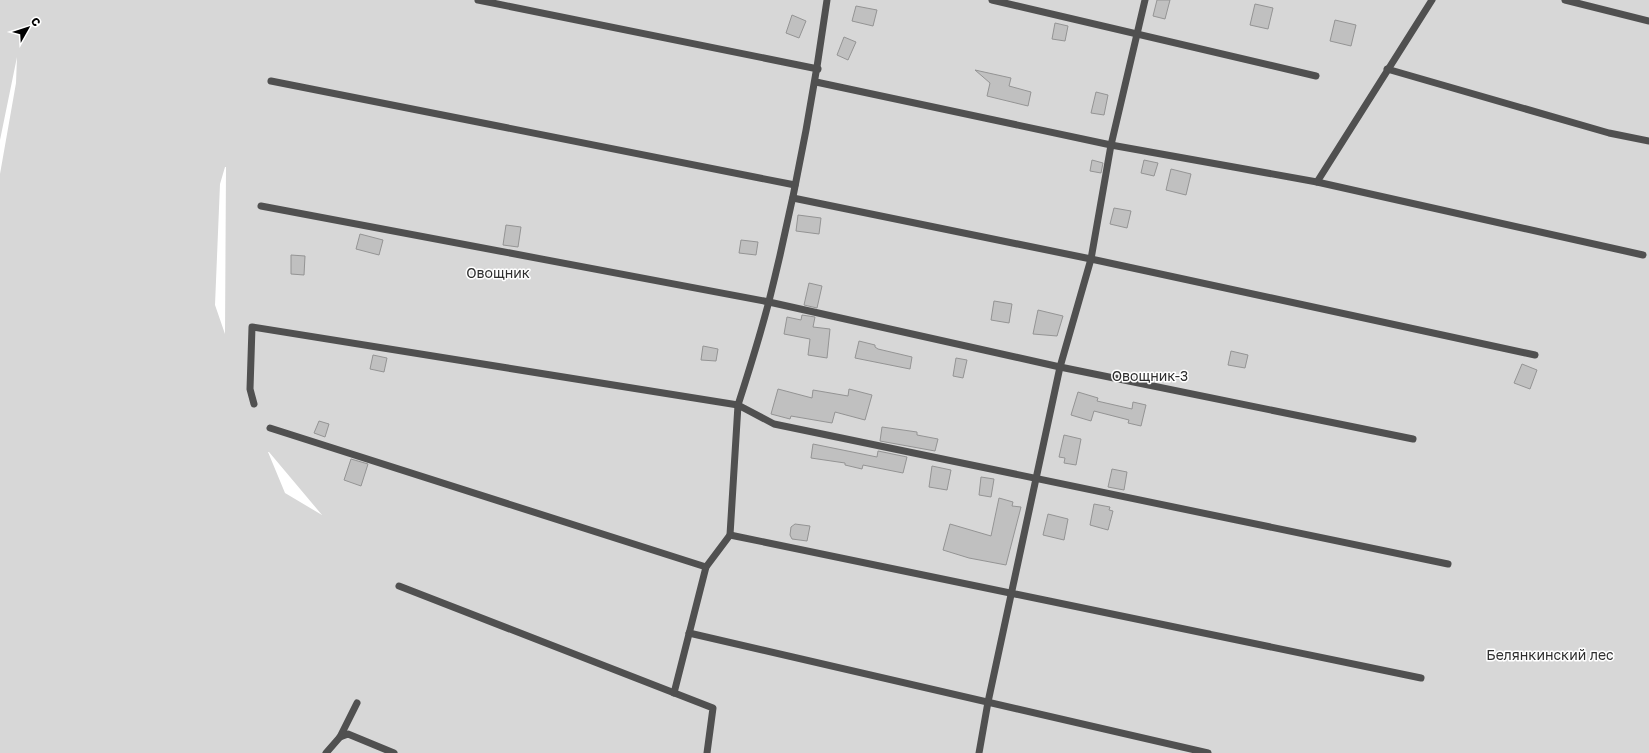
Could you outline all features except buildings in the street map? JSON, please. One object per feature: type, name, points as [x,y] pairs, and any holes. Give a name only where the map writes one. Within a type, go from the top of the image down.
[{"type":"lane","points":[[478,0],[818,69]]},
{"type":"lane","points":[[674,693],[706,567],[730,534],[738,405],[769,302],[793,198],[794,185],[816,82],[828,0]]},
{"type":"lane","points":[[992,0],[1316,76]]},
{"type":"lane","points":[[979,753],[1011,592],[1060,367],[1091,259],[1111,145],[1146,0]]},
{"type":"lane","points":[[1318,182],[1432,0]]},
{"type":"lane","points":[[1565,0],[1649,21]]},
{"type":"lane","points":[[1387,70],[1609,133],[1649,141]]},
{"type":"lane","points":[[271,81],[794,185]]},
{"type":"lane","points":[[816,82],[1111,145],[1318,182],[1643,255]]},
{"type":"lane","points":[[793,198],[1091,259],[1535,355]]},
{"type":"lane","points":[[261,206],[769,302],[1060,367],[1413,439]]},
{"type":"lane","points":[[254,404],[250,389],[252,327],[738,405],[774,424],[1448,564]]},
{"type":"lane","points":[[270,428],[706,567]]},
{"type":"lane","points":[[730,534],[1421,678]]},
{"type":"lane","points":[[399,586],[713,708],[707,753]]},
{"type":"lane","points":[[689,634],[1208,753]]},
{"type":"lane","points":[[326,753],[340,737],[357,703]]},
{"type":"lane","points":[[340,737],[348,734],[394,753]]},
{"type":"green space","points":[[0,0],[1649,0],[1649,753],[0,753],[0,174],[16,83],[17,57],[0,140]],"holes":[[[226,167],[225,334],[215,305],[220,184]],[[269,452],[322,515],[285,493]]]},
{"type":"park label","name":"Овощник","points":[[498,273]]},
{"type":"park label","name":"Овощник-3","points":[[1150,376]]},
{"type":"park label","name":"Белянкинский лес","points":[[1550,655]]}]
